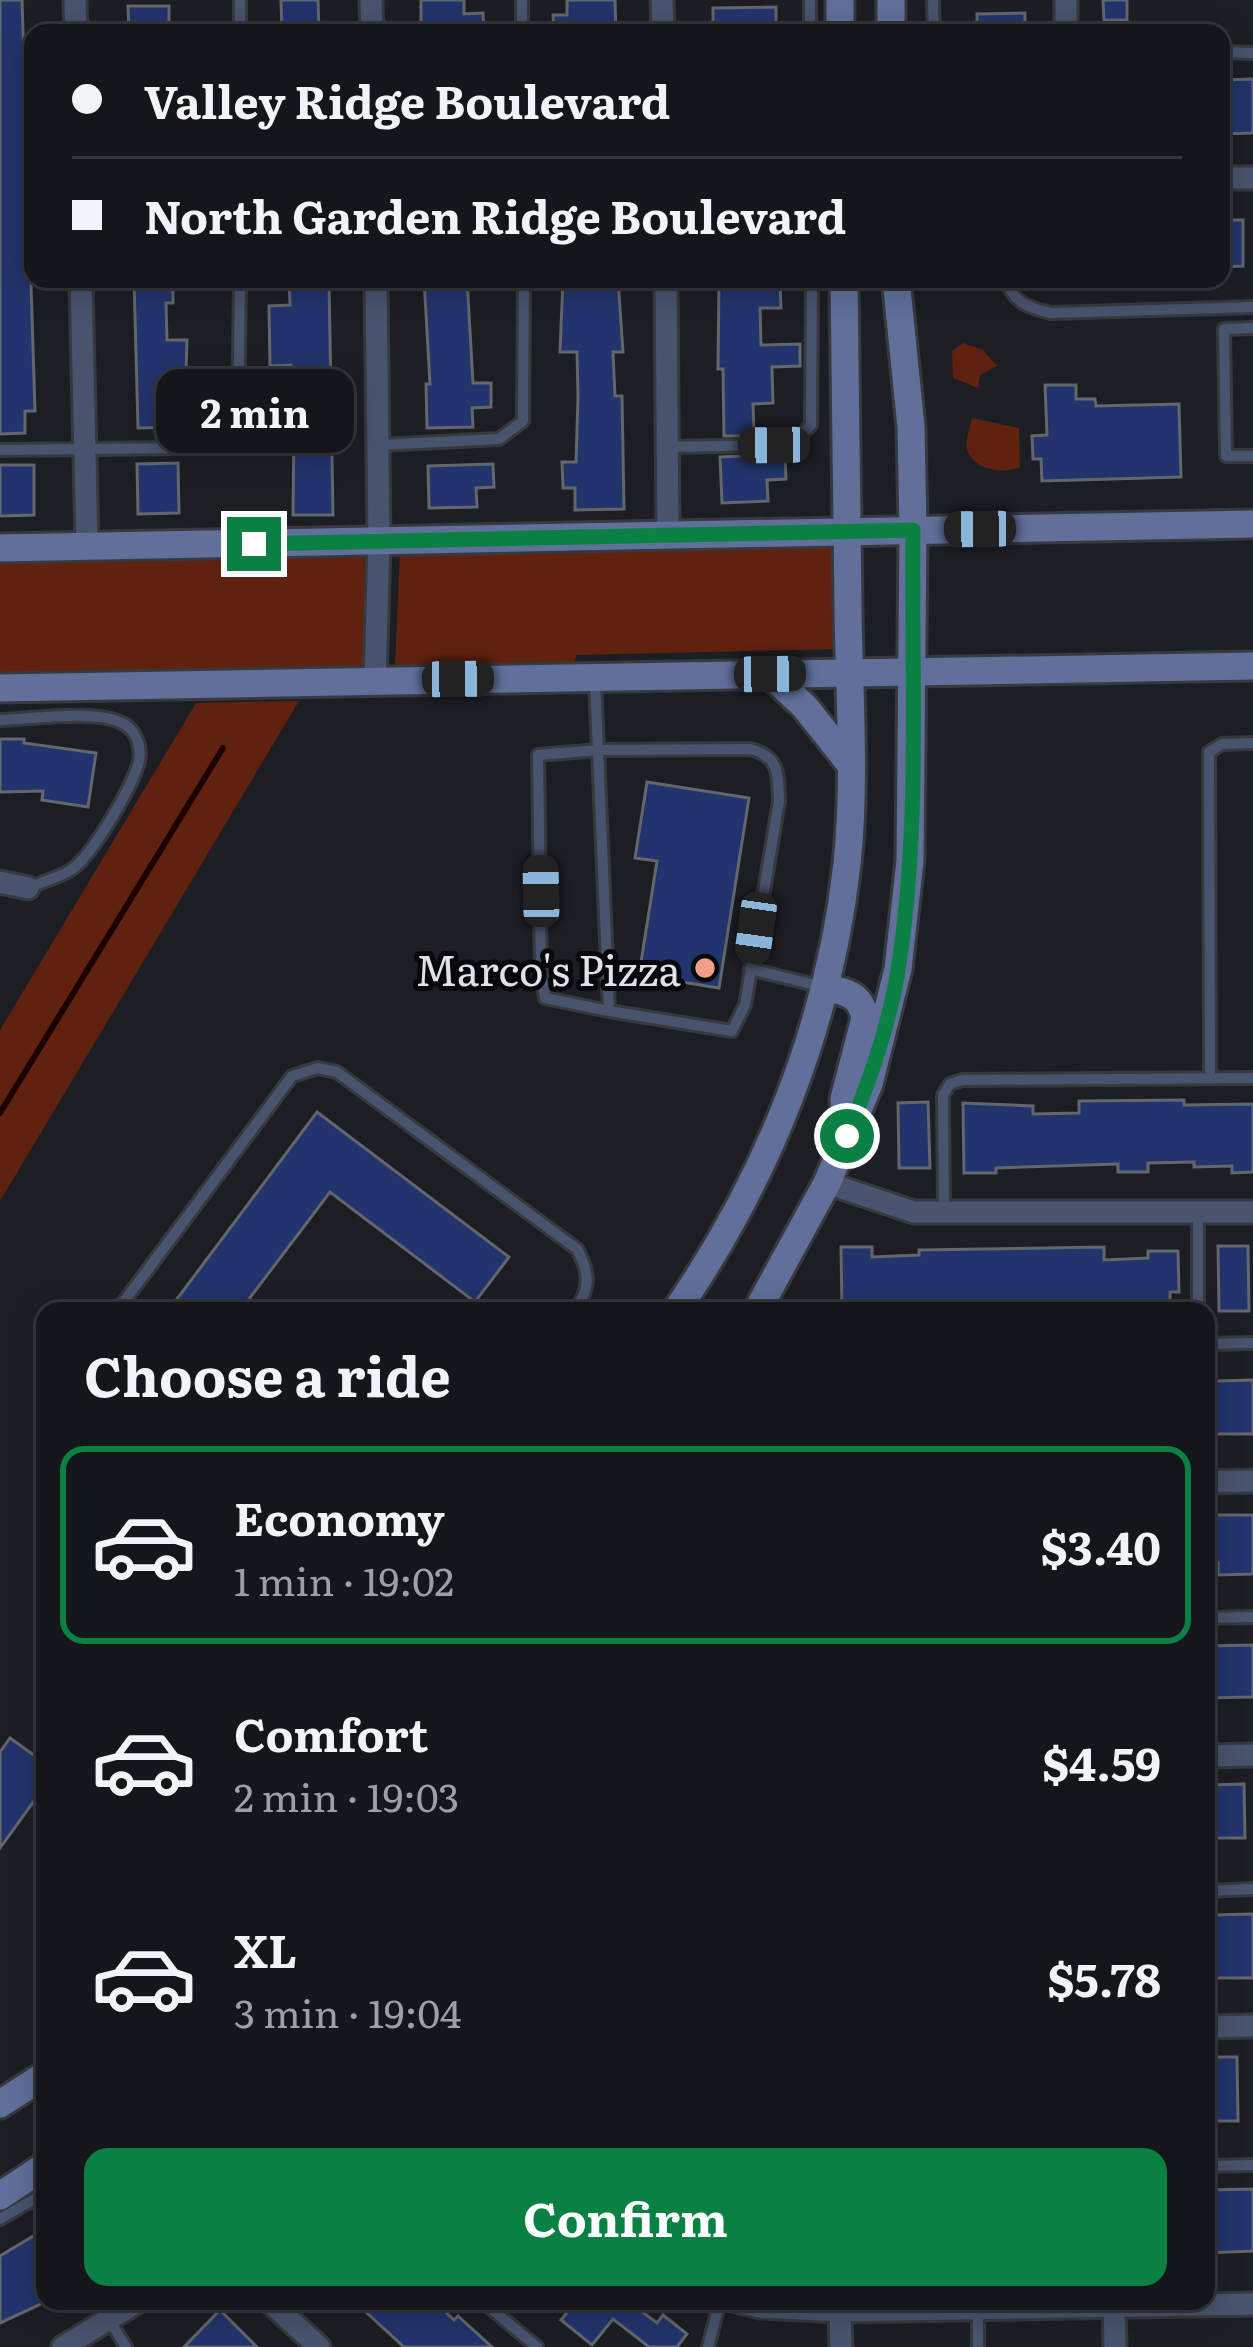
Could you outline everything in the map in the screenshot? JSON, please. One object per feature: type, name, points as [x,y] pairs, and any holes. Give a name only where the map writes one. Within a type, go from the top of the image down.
[{"type":"main road","points":[[682,1302],[714,1256],[781,1124],[825,988],[848,860],[851,765],[844,288]]},
{"type":"main road","points":[[762,1302],[827,1183],[847,1136],[868,1084],[898,968],[910,861],[913,530],[911,427],[897,288]]},
{"type":"main road","points":[[0,548],[1253,524]]},
{"type":"main road","points":[[0,688],[1253,666]]},
{"type":"main road","points":[[770,674],[805,706],[851,765]]},
{"type":"main road","points":[[825,988],[854,996],[865,1018],[844,1099],[847,1136]]},
{"type":"main road","points":[[0,2104],[36,2081]]},
{"type":"main road","points":[[0,2195],[36,2172]]},
{"type":"street","points":[[81,288],[87,546]]},
{"type":"street","points":[[375,680],[376,288]]},
{"type":"street","points":[[666,288],[668,535]]},
{"type":"street","points":[[0,882],[28,888]]},
{"type":"street","points":[[827,1183],[914,1212],[1253,1212]]},
{"type":"street","points":[[1215,1482],[1253,1481]]},
{"type":"street","points":[[1215,1756],[1253,1755]]},
{"type":"street","points":[[1215,2027],[1253,2026]]},
{"type":"street","points":[[1215,2305],[1253,2304]]},
{"type":"street","points":[[63,2347],[126,2310]]},
{"type":"street","points":[[279,2310],[319,2347]]},
{"type":"street","points":[[820,2310],[886,2310]]},
{"type":"street","points":[[1114,2310],[1115,2347]]},
{"type":"street","points":[[840,2311],[841,2347]]},
{"type":"lane","points":[[0,450],[178,448],[223,440],[238,425],[240,288]]},
{"type":"lane","points":[[379,445],[499,439],[523,422],[524,288]]},
{"type":"lane","points":[[668,447],[774,445],[796,440],[811,425],[812,288]]},
{"type":"lane","points":[[1009,288],[1028,308],[1051,313],[1253,308]]},
{"type":"lane","points":[[1253,328],[1224,329],[1226,456],[1253,456]]},
{"type":"lane","points":[[594,677],[609,1011]]},
{"type":"lane","points":[[0,720],[98,718],[121,722],[134,732],[140,748],[127,787],[91,850],[73,869],[28,888]]},
{"type":"lane","points":[[1210,1078],[1209,752],[1222,744],[1253,743]]},
{"type":"lane","points":[[750,749],[767,753],[778,768],[779,801],[750,969],[745,1005],[732,1030],[545,998],[538,755],[598,750],[750,749]]},
{"type":"lane","points":[[750,969],[825,988]]},
{"type":"lane","points":[[124,1302],[292,1076],[318,1068],[337,1072],[577,1249],[588,1274],[580,1302]]},
{"type":"lane","points":[[944,1212],[943,1095],[950,1084],[962,1080],[1253,1078]]},
{"type":"lane","points":[[1198,1212],[1198,1302]]},
{"type":"lane","points":[[1215,1344],[1253,1343]]},
{"type":"lane","points":[[1215,1618],[1253,1617]]},
{"type":"lane","points":[[1215,1891],[1253,1889]]},
{"type":"lane","points":[[1215,2166],[1253,2165]]},
{"type":"lane","points":[[0,2218],[36,2198]]},
{"type":"lane","points":[[493,2310],[537,2347]]},
{"type":"lane","points":[[708,2347],[718,2310]]},
{"type":"lane","points":[[978,2310],[978,2347]]},
{"type":"lane","points":[[110,2321],[126,2347]]},
{"type":"shaded area","points":[[963,343],[983,350],[997,366],[980,375],[978,388],[953,378],[952,351]]},
{"type":"shaded area","points":[[972,418],[1019,428],[1020,467],[997,470],[975,462],[967,445]]},
{"type":"shaded area","points":[[835,542],[837,649],[576,655],[575,662],[395,666],[400,551]]},
{"type":"shaded area","points":[[365,551],[363,666],[0,674],[0,559]]},
{"type":"shaded area","points":[[299,701],[0,1201],[0,1030],[196,703]]},
{"type":"building","points":[[0,0],[22,0],[24,288],[31,288],[35,411],[25,411],[25,433],[0,434]]},
{"type":"building","points":[[281,0],[318,0],[319,24],[282,24]]},
{"type":"building","points":[[421,0],[464,0],[464,14],[483,13],[484,24],[421,24]]},
{"type":"building","points":[[567,0],[615,0],[616,24],[554,24],[553,15],[567,15]]},
{"type":"building","points":[[1103,0],[1127,0],[1127,20],[1104,20]]},
{"type":"building","points":[[128,6],[169,6],[169,24],[129,24]]},
{"type":"building","points":[[776,7],[776,24],[713,24],[713,8]]},
{"type":"building","points":[[1025,13],[1025,24],[977,24],[977,14]]},
{"type":"building","points":[[1253,79],[1253,133],[1230,134],[1230,80]]},
{"type":"building","points":[[1230,220],[1243,220],[1243,266],[1230,267]]},
{"type":"building","points":[[134,288],[173,288],[173,303],[166,303],[167,340],[187,340],[185,403],[192,403],[193,427],[138,428]]},
{"type":"building","points":[[289,288],[329,288],[333,515],[293,515],[294,425],[275,425],[275,402],[292,402],[291,365],[270,366],[269,306],[290,305]]},
{"type":"building","points":[[425,288],[468,288],[473,383],[491,383],[491,407],[472,408],[473,427],[427,428],[426,384],[430,384]]},
{"type":"building","points":[[563,288],[619,288],[623,352],[613,352],[615,396],[622,396],[624,509],[575,510],[575,488],[563,488],[562,462],[576,462],[578,397],[577,352],[560,352]]},
{"type":"building","points":[[719,288],[780,288],[781,308],[760,308],[761,345],[800,344],[800,366],[772,367],[773,403],[753,404],[754,436],[724,436],[723,369],[718,369]]},
{"type":"building","points":[[1045,385],[1076,385],[1076,399],[1095,399],[1096,406],[1179,404],[1181,477],[1042,481],[1041,459],[1033,459],[1032,436],[1047,435]]},
{"type":"building","points":[[785,454],[786,479],[767,480],[768,501],[722,503],[720,457]]},
{"type":"building","points":[[178,463],[179,513],[138,514],[137,464]]},
{"type":"building","points":[[493,464],[494,487],[476,488],[477,507],[429,508],[428,466]]},
{"type":"building","points":[[0,465],[34,465],[34,515],[0,516]]},
{"type":"building","points":[[0,739],[96,753],[88,807],[42,800],[43,791],[0,792]]},
{"type":"building","points":[[647,782],[749,798],[719,988],[639,975],[657,861],[635,858]]},
{"type":"building","points":[[1184,1100],[1184,1105],[1253,1104],[1253,1172],[1232,1173],[1232,1166],[1194,1167],[1194,1162],[1148,1163],[1148,1172],[1118,1172],[1118,1164],[964,1173],[963,1103],[1033,1106],[1033,1114],[1079,1113],[1079,1101]]},
{"type":"building","points":[[928,1102],[930,1168],[899,1168],[898,1103]]},
{"type":"building","points":[[317,1112],[509,1257],[475,1302],[330,1192],[247,1302],[175,1302]]},
{"type":"building","points":[[1218,1246],[1248,1246],[1249,1311],[1219,1311]]},
{"type":"building","points":[[841,1247],[872,1247],[872,1257],[919,1255],[919,1250],[1104,1247],[1104,1260],[1148,1258],[1148,1251],[1178,1251],[1179,1292],[1170,1292],[1170,1302],[842,1302]]},
{"type":"building","points":[[1253,1380],[1253,1434],[1216,1434],[1215,1381]]},
{"type":"building","points":[[1215,1515],[1253,1515],[1253,1574],[1218,1575]]},
{"type":"building","points":[[1253,1645],[1253,1697],[1215,1698],[1215,1646]]},
{"type":"building","points":[[10,1738],[36,1757],[36,1798],[0,1848],[0,1752]]},
{"type":"building","points":[[1244,1784],[1245,1838],[1215,1838],[1215,1785]]},
{"type":"building","points":[[1253,1914],[1253,1978],[1215,1978],[1215,1915]]},
{"type":"building","points":[[1215,2057],[1237,2057],[1238,2121],[1216,2121]]},
{"type":"building","points":[[1253,2189],[1253,2251],[1215,2253],[1215,2190]]},
{"type":"building","points":[[36,2234],[36,2306],[0,2323],[0,2256]]},
{"type":"building","points":[[220,2310],[257,2347],[184,2347]]},
{"type":"building","points":[[364,2310],[443,2310],[454,2320],[458,2316],[492,2347],[404,2347]]},
{"type":"building","points":[[569,2310],[640,2310],[657,2323],[663,2315],[687,2334],[677,2347],[649,2347],[613,2319],[592,2345],[561,2320]]},
{"type":"waterway","points":[[0,1113],[223,748]]},
{"type":"place","name":"Marco's Pizza","points":[[705,968]]},
{"type":"route","points":[[254,544],[913,530],[910,861],[890,1008],[847,1136]]}]
